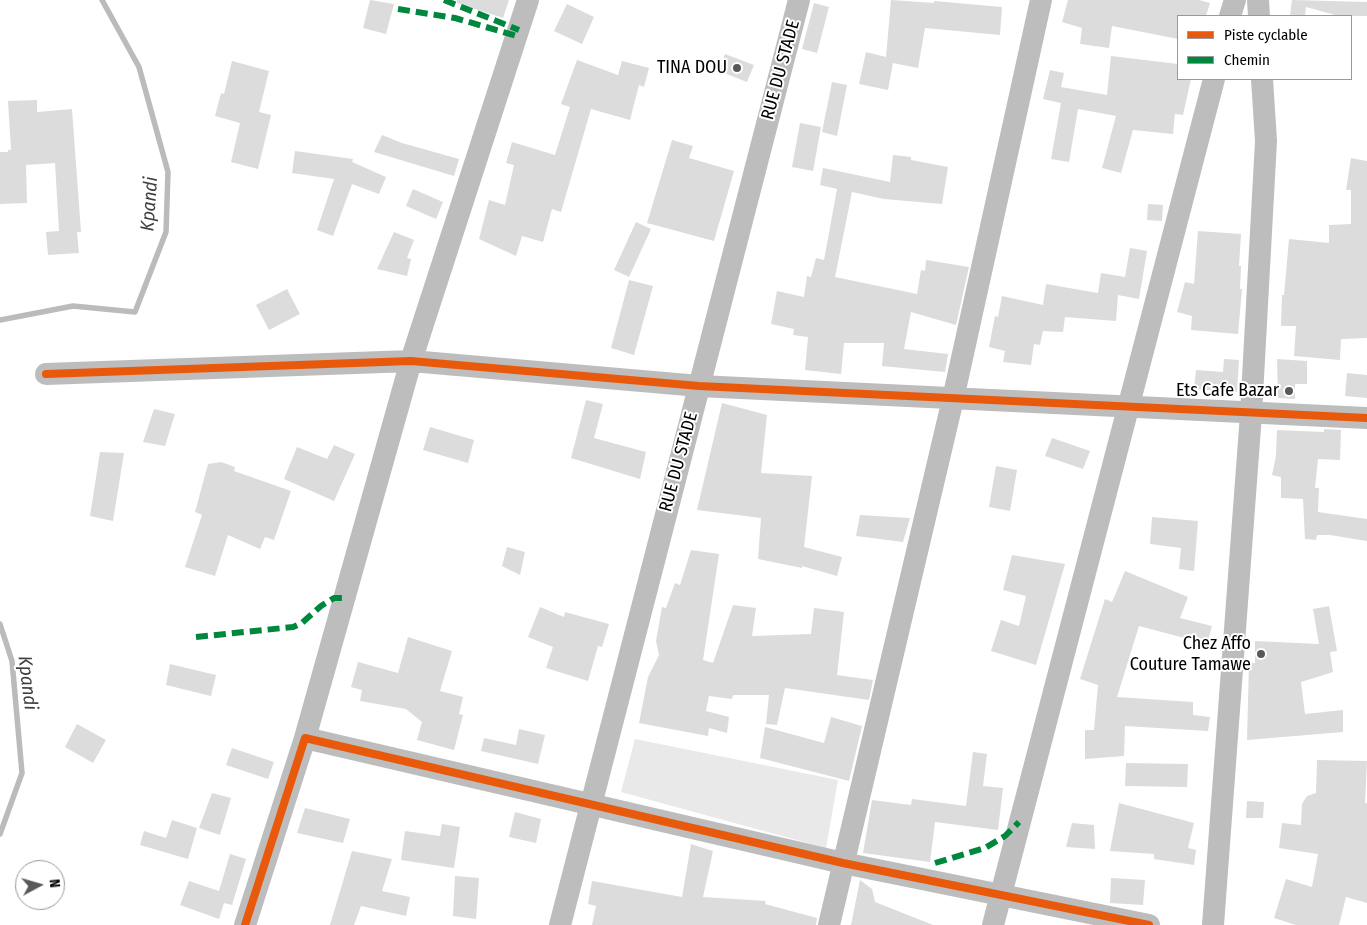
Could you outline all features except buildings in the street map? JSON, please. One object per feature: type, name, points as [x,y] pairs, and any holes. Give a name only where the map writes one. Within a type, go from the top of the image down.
[{"type":"street","points":[[245,925],[305,738],[411,361],[528,0]]},
{"type":"street","name":"RUE DU STADE","points":[[560,925],[800,0]]},
{"type":"street","points":[[829,925],[952,398],[1041,0]]},
{"type":"street","points":[[1230,15],[1235,0]]},
{"type":"street","points":[[1258,0],[1259,15]]},
{"type":"street","points":[[993,925],[1126,407],[1214,80]]},
{"type":"street","points":[[1213,925],[1252,414],[1266,140],[1262,80]]},
{"type":"street","points":[[46,374],[411,361],[699,386],[1252,414],[1367,418]]},
{"type":"street","points":[[305,738],[843,863],[1149,925]]},
{"type":"shaded area","points":[[635,739],[838,780],[826,848],[621,792]]},
{"type":"waterway","name":"Kpandi","points":[[0,320],[73,306],[135,312],[166,232],[168,172],[139,67],[102,0]]},
{"type":"waterway","name":"Kpandi","points":[[0,624],[12,661],[22,773],[0,834]]},
{"type":"marked path","points":[[444,0],[519,30]]},
{"type":"marked path","points":[[398,9],[455,18],[517,36]]},
{"type":"marked path","points":[[196,637],[293,627],[302,623],[321,606],[334,598],[345,598]]},
{"type":"marked path","points":[[935,863],[985,848],[1005,836],[1019,822]]},
{"type":"cycle path","points":[[46,374],[411,361],[699,386],[1367,418]]},
{"type":"cycle path","points":[[245,925],[305,738],[843,863],[1149,925]]},
{"type":"place","name":"TINA DOU","points":[[737,68]]},
{"type":"place","name":"Ets Cafe Bazar","points":[[1289,391]]},
{"type":"place","name":"Chez Affo Couture Tamawe","points":[[1261,654]]}]
